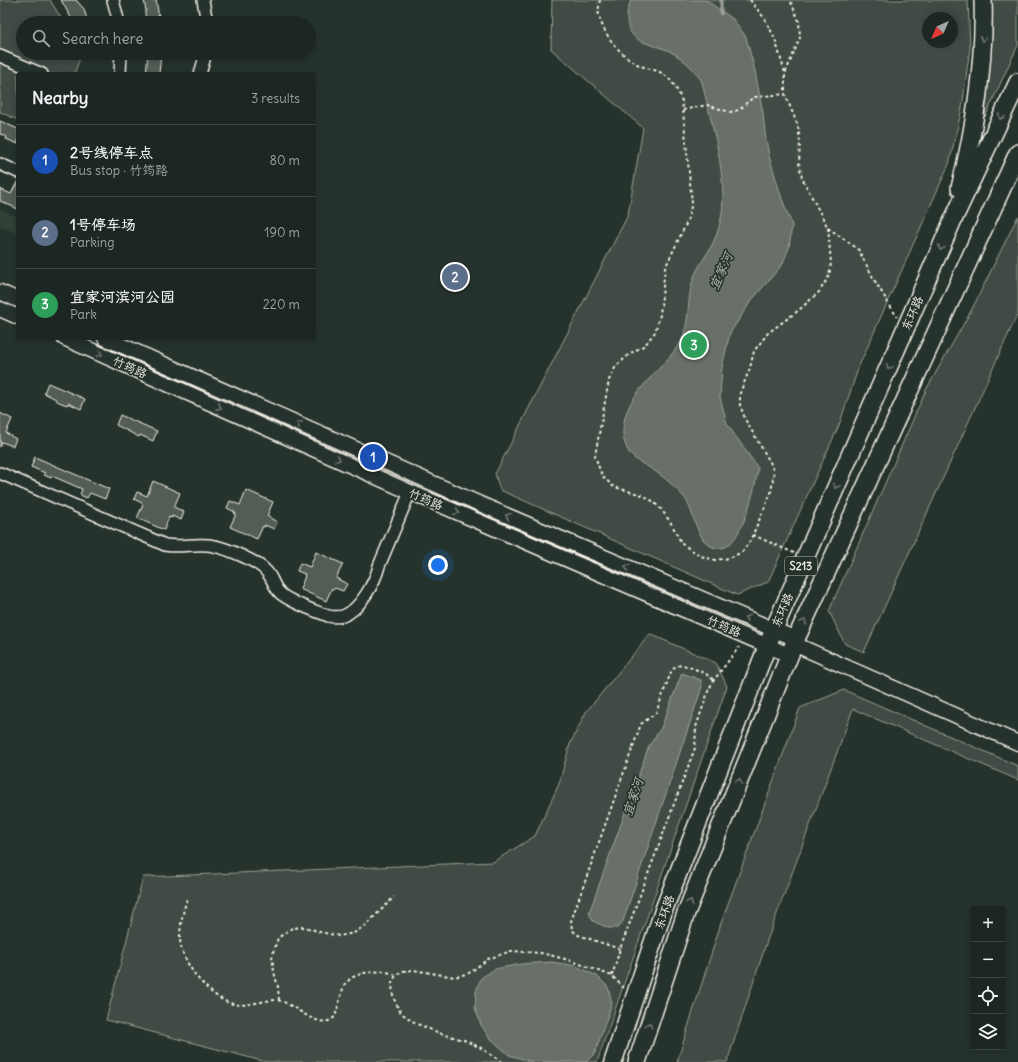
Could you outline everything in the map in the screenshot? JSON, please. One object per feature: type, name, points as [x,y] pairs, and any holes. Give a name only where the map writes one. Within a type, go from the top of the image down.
[{"type":"highway","points":[[952,222],[972,140],[980,78],[984,29],[983,0]]},
{"type":"highway","name":"东环路","points":[[613,1062],[664,909],[774,629],[952,222],[1018,82]]},
{"type":"highway","name":"东环路","points":[[637,1062],[686,913],[793,646],[1018,153]]},
{"type":"highway","points":[[981,235],[1018,181]]},
{"type":"main road","points":[[0,292],[16,299]]},
{"type":"main road","points":[[0,309],[16,316]]},
{"type":"main road","name":"竹筠路","points":[[68,340],[410,492],[746,636],[768,645],[793,646]]},
{"type":"main road","name":"竹筠路","points":[[110,340],[472,501],[774,629],[793,646],[1018,743]]},
{"type":"street","points":[[113,0],[117,16]]},
{"type":"street","points":[[203,0],[206,16]]},
{"type":"street","points":[[0,56],[37,72]]},
{"type":"street","points":[[120,72],[121,60]]},
{"type":"street","points":[[201,72],[204,60]]},
{"type":"street","points":[[0,164],[16,171]]},
{"type":"street","points":[[0,473],[165,545],[209,545],[232,553],[262,566],[269,574],[276,589],[286,598],[328,616],[334,617],[345,615],[350,612],[369,591],[410,492]]},
{"type":"path","points":[[600,0],[599,15],[610,41],[640,66],[659,72],[669,79],[676,88],[682,102],[692,203],[687,222],[664,268],[660,315],[655,332],[645,345],[631,353],[616,366],[609,380],[595,456],[602,476],[614,487],[642,495],[650,499],[661,509],[672,523],[682,544],[701,556],[714,560],[730,558],[742,552],[753,535],[771,493],[774,472],[770,462],[746,421],[740,406],[740,393],[750,368],[754,351],[768,333],[799,310],[819,292],[829,276],[831,263],[828,228],[802,178],[799,163],[800,142],[798,126],[785,94],[785,74],[775,39],[765,18],[750,0]]},
{"type":"path","points":[[785,74],[800,38],[799,21],[790,0]]},
{"type":"path","points":[[683,110],[707,105],[730,112],[736,111],[743,107],[748,101],[755,97],[785,94]]},
{"type":"path","points":[[828,228],[858,249],[876,283],[905,330]]},
{"type":"path","points":[[753,535],[804,558]]},
{"type":"path","points":[[612,976],[620,949],[694,748],[696,727],[709,689],[746,636]]},
{"type":"path","points":[[620,949],[578,936],[572,930],[571,921],[641,724],[656,713],[671,672],[676,666],[683,665],[695,668],[714,680]]},
{"type":"path","points":[[279,1000],[272,955],[278,938],[292,928],[305,927],[339,936],[354,933],[366,925],[394,897]]},
{"type":"path","points":[[187,899],[181,921],[180,939],[183,955],[192,970],[208,990],[232,1004],[247,1005],[279,1000],[318,1021],[328,1021],[336,1017],[344,985],[351,978],[362,973],[384,972],[396,976]]},
{"type":"path","points":[[502,1062],[482,1048],[417,1024],[401,1014],[393,997],[392,983],[396,976],[403,971],[414,970],[455,978],[469,973],[488,959],[511,951],[541,953],[569,960],[612,976],[634,997]]},
{"type":"shaded area","points":[[0,0],[50,0],[60,16],[16,16],[16,60],[79,60],[75,72],[16,72],[16,119],[0,112]]},
{"type":"shaded area","points":[[552,0],[968,0],[970,47],[962,108],[949,164],[859,366],[839,425],[768,582],[737,595],[500,490],[495,474],[628,215],[643,128],[551,49]]},
{"type":"shaded area","points":[[991,0],[1018,0],[1018,45],[985,117],[992,30]]},
{"type":"shaded area","points":[[0,209],[16,216],[16,233],[0,226]]},
{"type":"shaded area","points":[[1018,216],[1018,313],[864,652],[845,644],[829,611],[926,390],[971,311]]},
{"type":"shaded area","points":[[650,634],[716,663],[727,686],[597,1062],[266,1062],[106,1020],[143,877],[493,862],[535,836],[559,784],[570,744],[586,712]]},
{"type":"shaded area","points":[[844,690],[1018,766],[1018,780],[853,709],[768,938],[727,1062],[677,1062],[721,923],[800,708]]},
{"type":"water","points":[[631,0],[706,0],[733,19],[746,37],[755,71],[769,156],[782,199],[792,225],[789,248],[782,265],[751,301],[730,333],[722,367],[720,397],[727,424],[758,468],[751,500],[742,526],[736,537],[722,548],[713,547],[701,537],[688,503],[684,497],[664,477],[633,457],[628,451],[623,436],[624,420],[628,408],[643,386],[670,357],[682,338],[687,322],[693,280],[716,236],[722,216],[723,202],[720,160],[702,82],[693,70],[679,57],[664,49],[642,42],[632,34],[628,27],[627,16]]},
{"type":"water","points":[[682,673],[701,680],[702,687],[623,921],[618,928],[608,928],[593,921],[589,913],[649,746],[661,728]]},
{"type":"water","points":[[552,962],[576,966],[597,976],[608,987],[612,1003],[595,1053],[586,1062],[529,1061],[509,1055],[489,1037],[481,1025],[475,1008],[476,992],[481,978],[495,969],[521,964]]},
{"type":"building","points":[[61,0],[76,0],[84,9],[86,16],[70,16]]},
{"type":"building","points":[[144,0],[156,0],[159,16],[145,16]]},
{"type":"building","points":[[147,60],[160,60],[159,72],[146,72]]},
{"type":"building","points":[[0,121],[16,128],[16,143],[6,139],[7,137],[0,134]]},
{"type":"building","points":[[16,184],[16,208],[0,201],[0,189],[11,194]]},
{"type":"building","points":[[48,383],[85,399],[81,409],[68,403],[67,405],[59,402],[44,393]]},
{"type":"building","points":[[0,413],[12,419],[6,433],[16,439],[13,446],[2,442],[0,447]]},
{"type":"building","points":[[120,415],[157,431],[153,441],[140,435],[139,437],[116,425]]},
{"type":"building","points":[[35,457],[109,489],[105,499],[90,493],[87,498],[80,495],[82,489],[52,476],[51,478],[44,475],[45,473],[31,467]]},
{"type":"building","points":[[153,481],[180,493],[174,507],[184,512],[181,520],[172,516],[172,518],[169,517],[164,530],[137,518],[143,505],[134,499],[137,492],[147,496]]},
{"type":"building","points":[[246,490],[273,502],[267,516],[277,522],[274,529],[265,525],[265,527],[263,526],[257,539],[230,527],[236,514],[227,508],[230,501],[240,505]]},
{"type":"building","points":[[316,552],[343,564],[336,578],[347,584],[343,591],[332,588],[326,601],[300,589],[305,574],[297,571],[300,563],[310,567]]},
{"type":"waterway","name":"宜家河","points":[[721,0],[721,14]]},
{"type":"place","name":"1号停车场","points":[[455,277]]},
{"type":"place","name":"宜家河滨河公园","points":[[694,345]]},
{"type":"place","name":"2号线停车点","points":[[373,457]]}]
